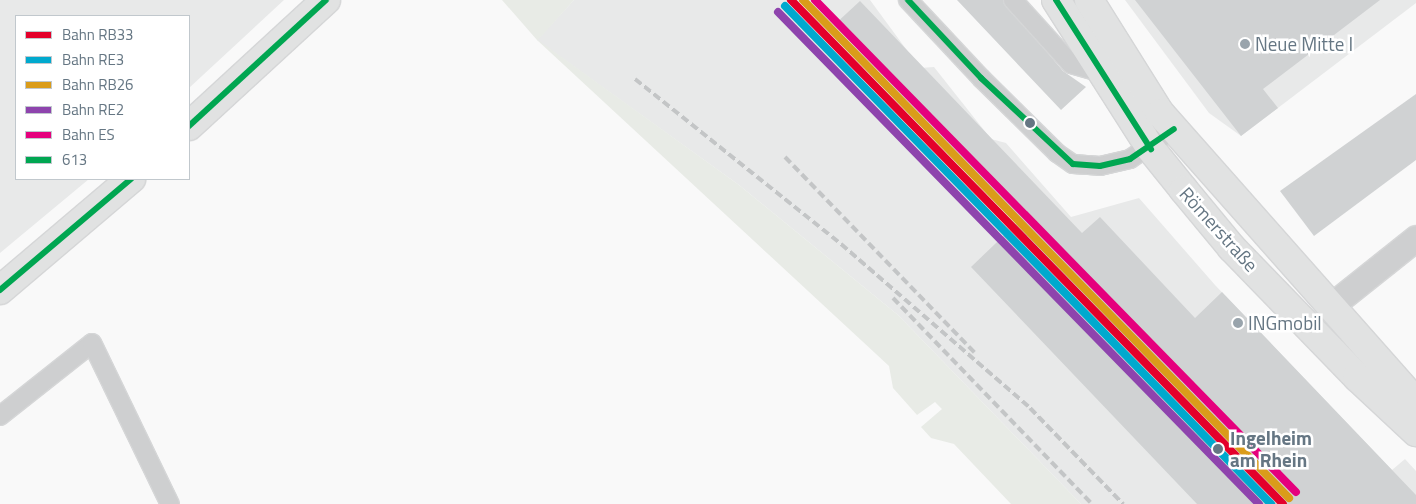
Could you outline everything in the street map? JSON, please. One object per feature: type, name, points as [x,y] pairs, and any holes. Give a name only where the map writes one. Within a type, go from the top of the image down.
[{"type":"main road","points":[[190,125],[326,0]]},
{"type":"main road","name":"Römerstraße","points":[[1056,0],[1151,148],[1232,248],[1357,378],[1416,432]]},
{"type":"main road","name":"Römerstraße","points":[[1090,0],[1150,99],[1174,129],[1416,402]]},
{"type":"main road","points":[[0,290],[130,180]]},
{"type":"street","points":[[1332,305],[1416,238]]},
{"type":"lane","points":[[908,0],[999,96],[1073,164],[1100,166],[1130,159],[1151,148],[1174,129]]},
{"type":"lane","points":[[1013,0],[1071,64],[1105,74]]},
{"type":"lane","points":[[0,416],[92,343],[170,504]]},
{"type":"shaded area","points":[[0,0],[284,0],[190,87],[190,15],[15,15],[15,180],[88,180],[0,253]]},
{"type":"shaded area","points":[[502,0],[574,0],[538,40],[739,185],[898,315],[1081,504],[1011,504],[954,444],[931,438],[921,427],[942,409],[935,402],[917,415],[893,388],[889,366],[537,40]]},
{"type":"shaded area","points":[[574,0],[870,0],[920,68],[934,67],[991,139],[1006,143],[1071,217],[1139,198],[1215,285],[1392,470],[1405,459],[1416,471],[1416,504],[1081,504],[898,315],[739,185],[537,40]]},
{"type":"shaded area","name":"Neue Mitte I","points":[[1125,0],[1416,0],[1416,3],[1241,136],[1209,113]]},
{"type":"building","points":[[957,0],[1003,0],[1063,71],[1086,87],[1061,110]]},
{"type":"building","name":"Neue Mitte I","points":[[1135,0],[1380,0],[1263,89],[1278,108],[1241,136]]},
{"type":"building","points":[[860,1],[1082,233],[1100,217],[1195,318],[1222,292],[1416,495],[1416,504],[1197,504],[971,267],[1021,219],[834,25]]},
{"type":"building","points":[[1416,94],[1416,160],[1314,236],[1280,191]]},
{"type":"railway","points":[[635,79],[841,244],[1030,408],[1123,504]]},
{"type":"railway","points":[[785,157],[977,355]]},
{"type":"railway","points":[[893,298],[1092,504]]},
{"type":"rail line","name":"RB33","points":[[791,0],[1283,504]]},
{"type":"rail line","name":"RB26","points":[[803,0],[1289,498]]},
{"type":"rail line","name":"ES","points":[[815,0],[1296,492]]},
{"type":"rail line","name":"RE3","points":[[785,6],[1271,504]]},
{"type":"rail line","name":"RE2","points":[[778,12],[1259,504]]},
{"type":"transit line","name":"613","points":[[190,125],[326,0]]},
{"type":"transit line","name":"613","points":[[908,0],[981,78],[1073,164],[1100,166],[1130,159],[1174,129]]},
{"type":"transit line","name":"613","points":[[1056,0],[1151,149]]},
{"type":"transit line","name":"613","points":[[0,290],[130,180]]},
{"type":"place","name":"Neue Mitte I","points":[[1245,44]]},
{"type":"place","name":"INGmobil","points":[[1238,323]]},
{"type":"place","name":"Ingelheim am Rhein","points":[[1218,449]]}]
